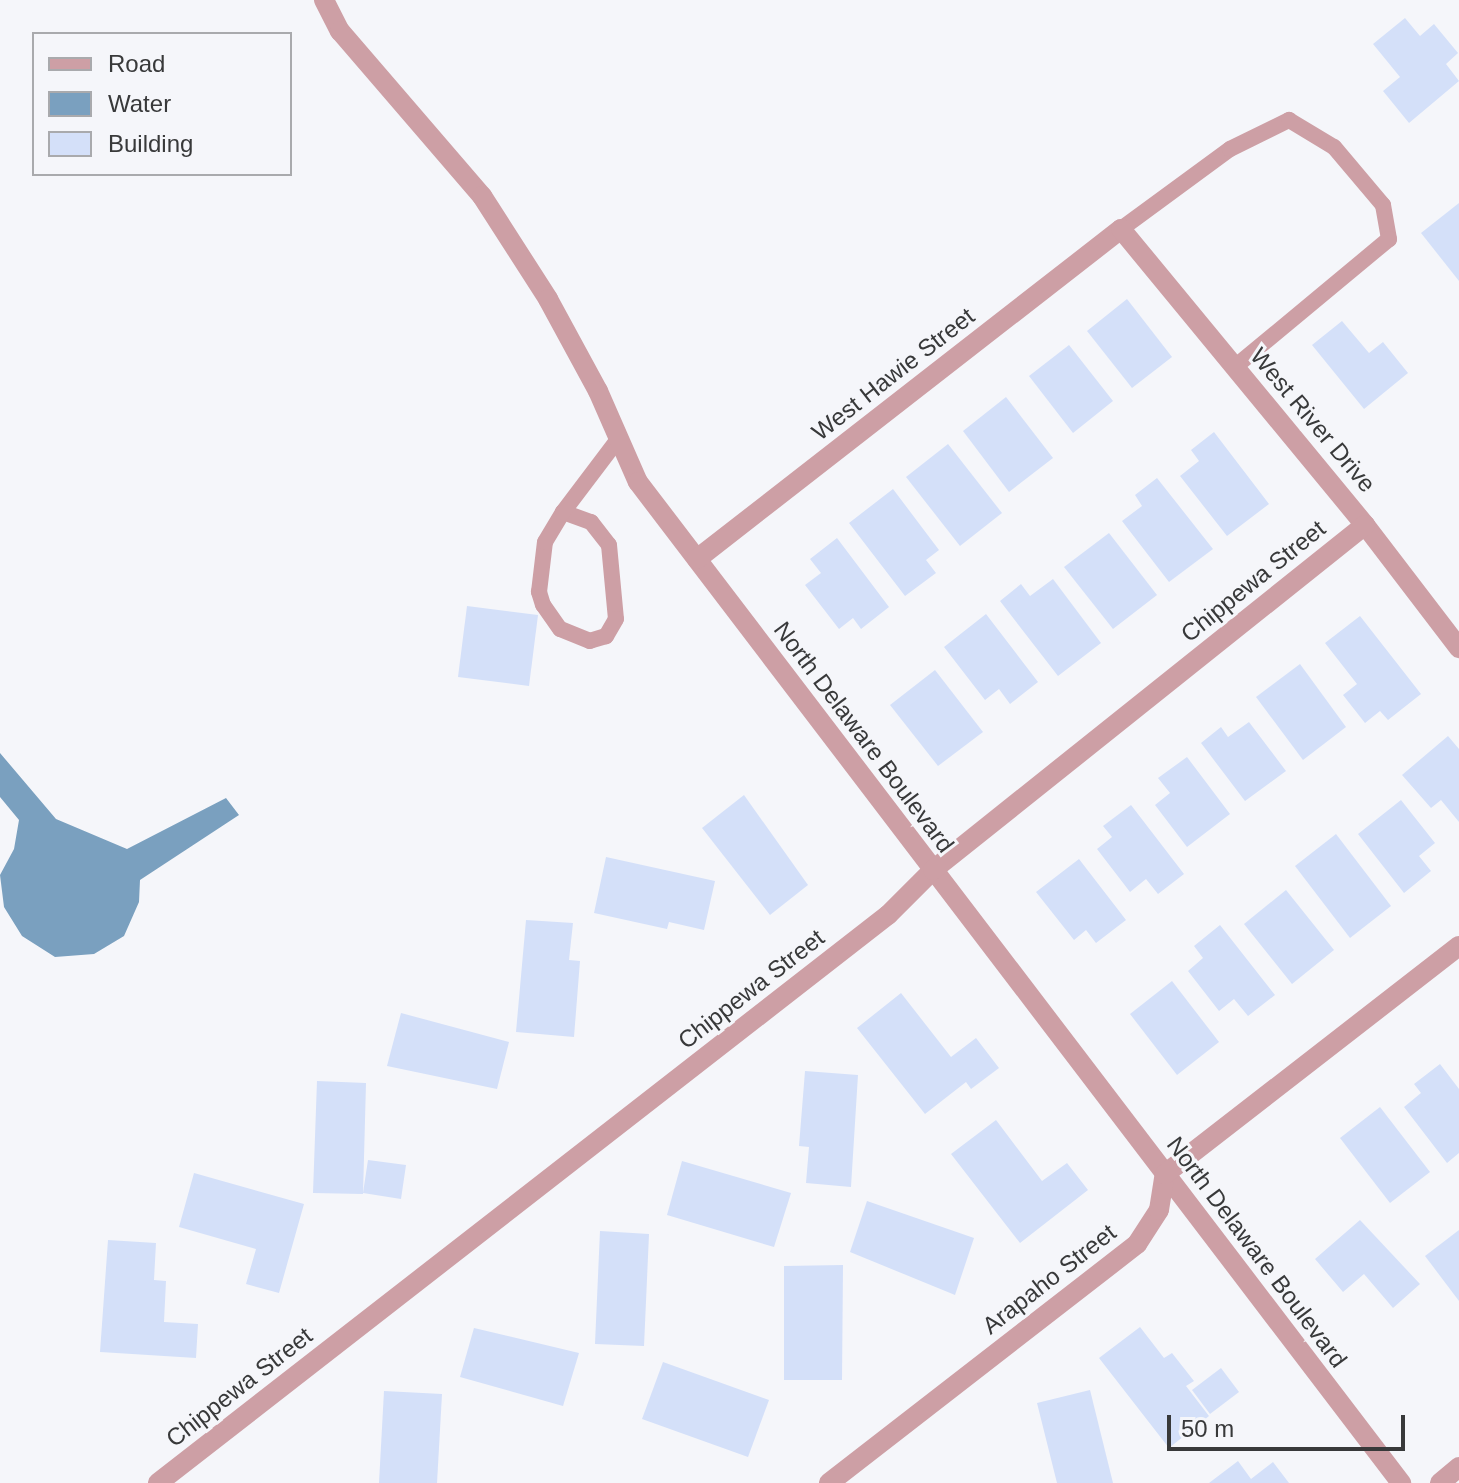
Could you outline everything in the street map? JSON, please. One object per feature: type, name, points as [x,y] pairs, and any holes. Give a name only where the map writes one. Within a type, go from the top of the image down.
[{"type":"street","name":"North Delaware Boulevard","points":[[324,0],[340,31],[482,196],[548,299],[638,482],[1401,1483]]},
{"type":"street","name":"West River Drive","points":[[1121,229],[1365,525],[1459,648]]},
{"type":"street","name":"West Hawie Street","points":[[697,559],[1121,229]]},
{"type":"street","name":"Chippewa Street","points":[[158,1483],[888,915],[933,870],[1365,525]]},
{"type":"street","points":[[1165,1174],[1459,946]]},
{"type":"street","name":"Arapaho Street","points":[[829,1483],[1137,1244],[1159,1210],[1165,1174]]},
{"type":"street","points":[[1440,1483],[1459,1467]]},
{"type":"lane","points":[[1121,229],[1230,149],[1289,120],[1334,147],[1383,205],[1389,239],[1235,367]]},
{"type":"lane","points":[[563,512],[591,522],[609,545],[616,619],[606,636],[590,641],[560,629],[539,592],[545,542],[563,512],[619,438]]},
{"type":"water","points":[[0,753],[56,819],[127,849],[226,798],[239,815],[140,880],[139,902],[124,936],[94,954],[55,957],[22,936],[4,907],[0,875],[14,849],[19,820],[0,797]]},
{"type":"building","points":[[1405,18],[1420,36],[1434,24],[1458,53],[1446,64],[1459,81],[1409,123],[1383,91],[1400,77],[1373,44]]},
{"type":"building","points":[[1459,203],[1459,281],[1421,233]]},
{"type":"building","points":[[1127,299],[1172,357],[1132,388],[1087,331]]},
{"type":"building","points":[[1342,321],[1369,353],[1383,342],[1408,373],[1364,409],[1312,345]]},
{"type":"building","points":[[1069,345],[1113,401],[1073,433],[1029,376]]},
{"type":"building","points":[[1006,397],[1053,458],[1009,492],[963,431]]},
{"type":"building","points":[[1214,432],[1269,504],[1227,536],[1180,476],[1199,461],[1191,450]]},
{"type":"building","points":[[948,444],[1002,513],[960,546],[906,477]]},
{"type":"building","points":[[1157,478],[1213,549],[1169,582],[1122,521],[1142,506],[1135,495]]},
{"type":"building","points":[[893,489],[939,550],[926,560],[936,573],[905,596],[849,523]]},
{"type":"building","points":[[1109,533],[1157,595],[1113,629],[1064,567]]},
{"type":"building","points":[[837,538],[889,607],[861,629],[853,618],[839,629],[805,585],[821,573],[810,559]]},
{"type":"building","points":[[1053,579],[1101,643],[1058,676],[1000,601],[1021,584],[1030,596]]},
{"type":"building","points":[[467,606],[538,615],[529,686],[458,677]]},
{"type":"building","points":[[986,614],[1038,682],[1010,704],[999,689],[985,700],[944,647]]},
{"type":"building","points":[[1360,616],[1421,694],[1388,720],[1380,711],[1365,723],[1343,695],[1357,684],[1325,643]]},
{"type":"building","points":[[1300,664],[1346,727],[1303,760],[1256,697]]},
{"type":"building","points":[[935,670],[983,732],[938,766],[890,705]]},
{"type":"building","points":[[1249,722],[1286,771],[1245,801],[1201,743],[1221,727],[1228,737]]},
{"type":"building","points":[[1448,736],[1459,749],[1459,822],[1441,800],[1431,808],[1402,775]]},
{"type":"building","points":[[1187,757],[1230,814],[1187,847],[1155,805],[1170,793],[1158,778]]},
{"type":"building","points":[[744,795],[808,885],[770,915],[702,828]]},
{"type":"building","points":[[1401,800],[1435,843],[1419,856],[1431,871],[1404,893],[1358,834]]},
{"type":"building","points":[[1131,805],[1184,874],[1158,894],[1146,879],[1130,892],[1097,849],[1112,837],[1103,826]]},
{"type":"building","points":[[1336,834],[1391,906],[1350,938],[1295,866]]},
{"type":"building","points":[[606,857],[715,881],[704,930],[669,922],[667,929],[594,913]]},
{"type":"building","points":[[1079,859],[1126,920],[1096,943],[1086,930],[1074,940],[1036,892]]},
{"type":"building","points":[[1286,890],[1334,950],[1292,984],[1244,924]]},
{"type":"building","points":[[526,920],[573,923],[569,960],[580,961],[574,1037],[516,1032]]},
{"type":"building","points":[[1220,925],[1275,995],[1248,1016],[1234,999],[1219,1011],[1188,971],[1203,958],[1194,946]]},
{"type":"building","points":[[1172,981],[1219,1042],[1177,1075],[1130,1014]]},
{"type":"building","points":[[901,993],[951,1057],[976,1038],[999,1068],[971,1089],[966,1082],[925,1114],[857,1028]]},
{"type":"building","points":[[401,1013],[509,1042],[497,1089],[387,1066]]},
{"type":"building","points":[[1440,1064],[1459,1089],[1459,1153],[1447,1163],[1404,1107],[1421,1093],[1414,1084]]},
{"type":"building","points":[[805,1071],[858,1075],[851,1187],[806,1183],[809,1147],[799,1146]]},
{"type":"building","points":[[317,1081],[366,1083],[363,1194],[313,1193]]},
{"type":"building","points":[[1380,1107],[1430,1172],[1390,1203],[1340,1138]]},
{"type":"building","points":[[996,1120],[1042,1181],[1067,1163],[1088,1190],[1020,1243],[951,1154]]},
{"type":"building","points":[[368,1160],[406,1165],[401,1199],[363,1193]]},
{"type":"building","points":[[682,1161],[791,1193],[774,1247],[667,1215]]},
{"type":"building","points":[[194,1173],[304,1204],[279,1293],[246,1284],[256,1249],[179,1227]]},
{"type":"building","points":[[867,1201],[974,1238],[955,1295],[850,1252]]},
{"type":"building","points":[[1360,1220],[1420,1284],[1393,1308],[1364,1274],[1343,1292],[1315,1259]]},
{"type":"building","points":[[1459,1230],[1459,1301],[1425,1256]]},
{"type":"building","points":[[600,1231],[649,1234],[644,1346],[595,1344]]},
{"type":"building","points":[[108,1240],[156,1243],[154,1280],[166,1281],[164,1322],[198,1324],[196,1358],[100,1352]]},
{"type":"building","points":[[843,1265],[842,1380],[784,1380],[784,1266]]},
{"type":"building","points":[[1140,1327],[1164,1358],[1172,1353],[1194,1381],[1186,1386],[1209,1416],[1169,1448],[1099,1358]]},
{"type":"building","points":[[474,1328],[579,1353],[563,1406],[460,1377]]},
{"type":"building","points":[[663,1362],[769,1400],[748,1457],[642,1419]]},
{"type":"building","points":[[1221,1368],[1239,1392],[1210,1414],[1192,1390]]},
{"type":"building","points":[[1090,1390],[1113,1483],[1057,1483],[1037,1403]]},
{"type":"building","points":[[384,1391],[442,1394],[437,1483],[379,1483]]},
{"type":"building","points":[[1238,1461],[1251,1479],[1273,1462],[1289,1483],[1209,1483]]}]
